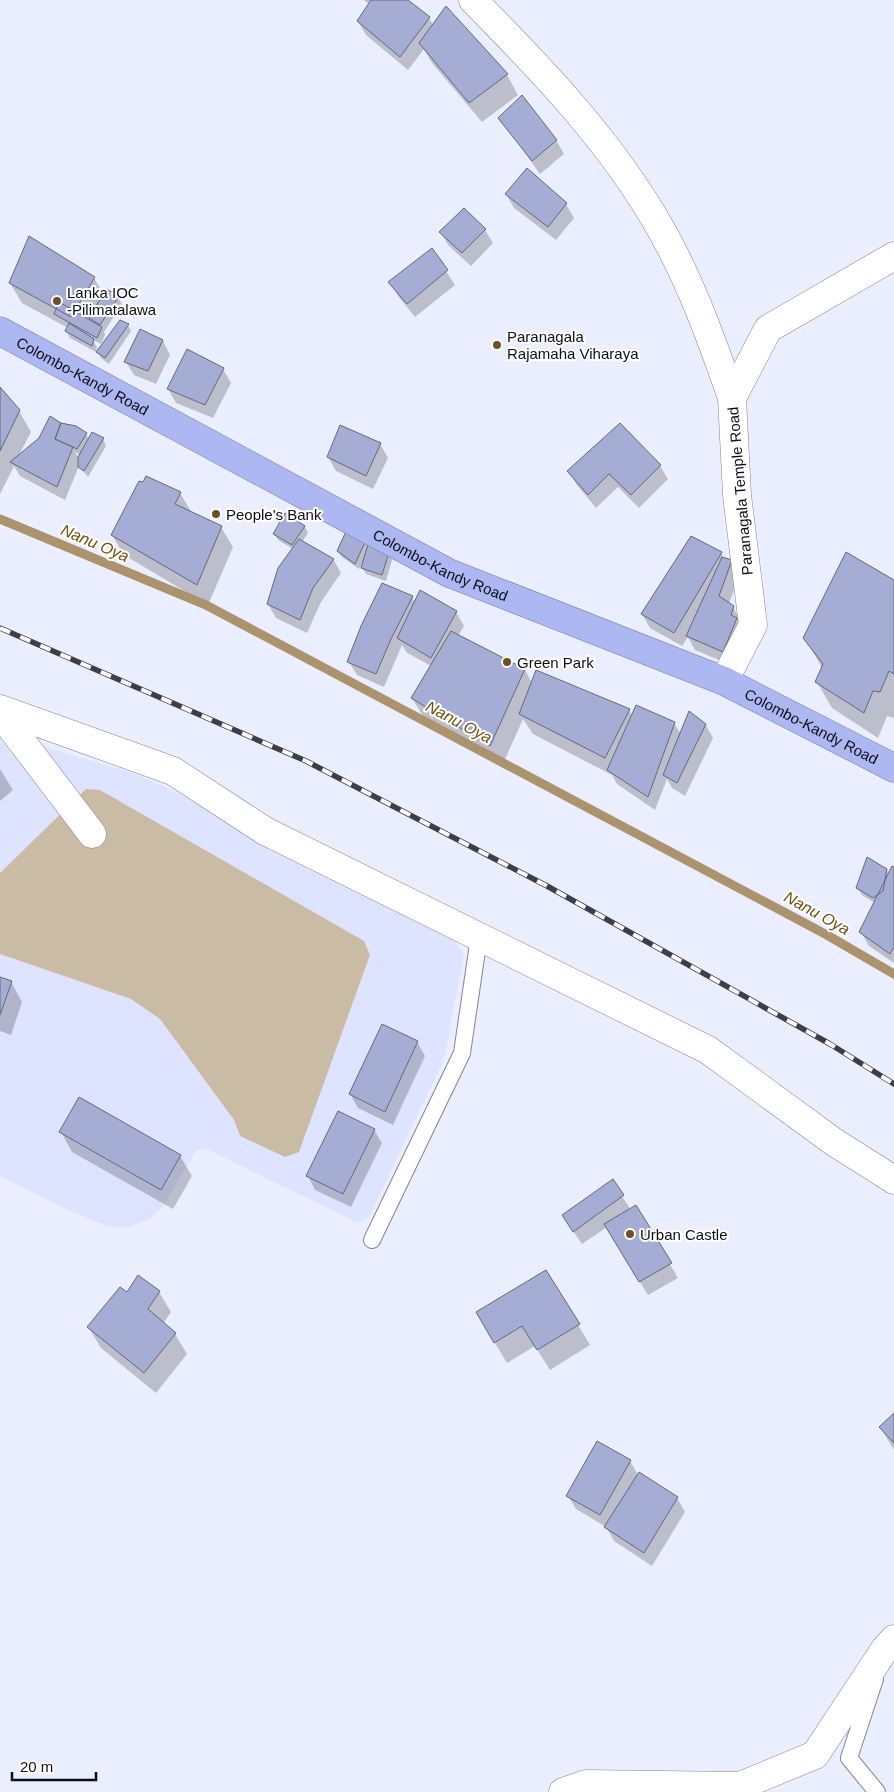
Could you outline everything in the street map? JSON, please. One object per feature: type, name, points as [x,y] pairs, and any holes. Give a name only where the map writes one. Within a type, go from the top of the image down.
[{"type":"highway","name":"Colombo-Kandy Road","points":[[0,331],[449,573],[724,681],[890,761]]},
{"type":"street","points":[[473,0],[541,70],[605,146],[652,214],[685,274],[711,337],[732,398]]},
{"type":"street","name":"Paranagala Temple Road","points":[[724,681],[753,625],[737,495],[732,398],[768,330],[894,256]]},
{"type":"street","points":[[0,709],[173,771],[265,831],[708,1050],[834,1142],[894,1180]]},
{"type":"street","points":[[0,713],[92,834]]},
{"type":"street","points":[[563,1792],[586,1784],[740,1786],[815,1755],[890,1644]]},
{"type":"lane","points":[[372,1240],[462,1054],[479,937]]},
{"type":"lane","points":[[878,1792],[849,1758],[890,1644]]},
{"type":"shaded area","points":[[0,731],[32,743],[135,774],[170,789],[205,808],[271,851],[455,941],[464,954],[444,1059],[370,1215],[358,1223],[207,1149],[196,1150],[163,1207],[148,1220],[126,1227],[107,1226],[70,1211],[0,1176],[0,954],[131,999],[160,1019],[234,1120],[240,1136],[285,1157],[299,1151],[370,955],[86,789],[0,873]]},
{"type":"shaded area","points":[[86,789],[100,790],[364,941],[370,955],[299,1152],[285,1157],[240,1136],[234,1120],[160,1019],[131,999],[0,954],[0,873]]},
{"type":"building","points":[[371,0],[408,0],[430,17],[400,57],[357,21]]},
{"type":"building","points":[[446,6],[508,74],[469,103],[419,43]]},
{"type":"building","points":[[522,95],[557,140],[532,161],[498,118]]},
{"type":"building","points":[[527,168],[567,203],[548,227],[505,194]]},
{"type":"building","points":[[464,208],[486,229],[462,253],[439,232]]},
{"type":"building","points":[[29,236],[95,277],[71,317],[9,283]]},
{"type":"building","points":[[432,248],[448,270],[407,304],[388,282]]},
{"type":"building","points":[[106,289],[119,296],[100,325],[89,318]]},
{"type":"building","points":[[59,302],[102,327],[97,338],[54,314]]},
{"type":"building","points":[[120,320],[129,324],[105,358],[96,352]]},
{"type":"building","points":[[69,323],[94,339],[92,346],[65,331]]},
{"type":"building","points":[[140,329],[163,340],[148,371],[124,362]]},
{"type":"building","points":[[187,349],[224,368],[205,405],[167,389]]},
{"type":"building","points":[[0,387],[20,410],[0,451]]},
{"type":"building","points":[[50,416],[61,423],[55,439],[73,447],[57,487],[10,462],[39,438]]},
{"type":"building","points":[[61,423],[76,426],[87,433],[77,449],[55,439]]},
{"type":"building","points":[[620,423],[661,465],[631,495],[609,474],[588,495],[567,471]]},
{"type":"building","points":[[340,425],[381,443],[366,476],[327,457]]},
{"type":"building","points":[[92,432],[104,438],[84,471],[78,467],[78,457]]},
{"type":"building","points":[[146,476],[181,492],[175,504],[222,526],[197,585],[111,535],[139,481],[143,482]]},
{"type":"building","points":[[285,513],[305,526],[292,545],[273,534]]},
{"type":"building","points":[[348,527],[367,538],[355,564],[337,551]]},
{"type":"building","points":[[691,536],[722,552],[674,633],[641,614]]},
{"type":"building","points":[[299,539],[334,559],[313,588],[300,620],[267,604],[278,568]]},
{"type":"building","points":[[369,541],[390,549],[382,575],[361,568]]},
{"type":"building","points":[[846,552],[894,580],[894,674],[889,671],[880,692],[873,691],[864,713],[815,682],[823,664],[803,638]]},
{"type":"building","points":[[722,557],[732,560],[719,596],[734,606],[731,615],[737,618],[723,652],[686,636]]},
{"type":"building","points":[[382,583],[413,596],[376,674],[347,662],[361,626]]},
{"type":"building","points":[[420,590],[457,611],[431,658],[397,638]]},
{"type":"building","points":[[451,631],[525,669],[490,746],[411,698]]},
{"type":"building","points":[[536,670],[630,709],[605,758],[519,714]]},
{"type":"building","points":[[636,705],[675,722],[648,797],[607,770]]},
{"type":"building","points":[[689,711],[706,724],[677,783],[663,775]]},
{"type":"building","points":[[867,857],[887,869],[883,891],[873,898],[856,888]]},
{"type":"building","points":[[892,866],[894,867],[894,947],[890,954],[859,932]]},
{"type":"building","points":[[0,977],[12,981],[0,1015]]},
{"type":"building","points":[[382,1024],[418,1041],[385,1112],[349,1094]]},
{"type":"building","points":[[79,1097],[181,1155],[161,1190],[59,1132]]},
{"type":"building","points":[[338,1111],[375,1129],[343,1194],[306,1176]]},
{"type":"building","points":[[613,1179],[624,1195],[573,1232],[562,1215]]},
{"type":"building","points":[[636,1205],[672,1263],[639,1282],[604,1224]]},
{"type":"building","points":[[546,1270],[580,1324],[537,1350],[522,1326],[494,1343],[476,1312]]},
{"type":"building","points":[[138,1275],[160,1291],[148,1309],[176,1333],[144,1373],[87,1327],[120,1287],[127,1292]]},
{"type":"building","points":[[894,1413],[894,1443],[879,1427]]},
{"type":"building","points":[[597,1441],[631,1460],[600,1515],[566,1496]]},
{"type":"building","points":[[639,1472],[678,1497],[644,1553],[604,1527]]},
{"type":"waterway","name":"Nanu Oya","points":[[0,519],[206,605],[827,935],[894,974]]},
{"type":"railway","points":[[0,628],[306,761],[547,886],[830,1044],[894,1084]]},
{"type":"place","name":"Lanka IOC -Pilimatalawa","points":[[57,301]]},
{"type":"place","name":"Paranagala Rajamaha Viharaya","points":[[497,345]]},
{"type":"place","name":"People's Bank","points":[[216,514]]},
{"type":"place","name":"Green Park","points":[[507,662]]},
{"type":"place","name":"Urban Castle","points":[[630,1234]]}]
